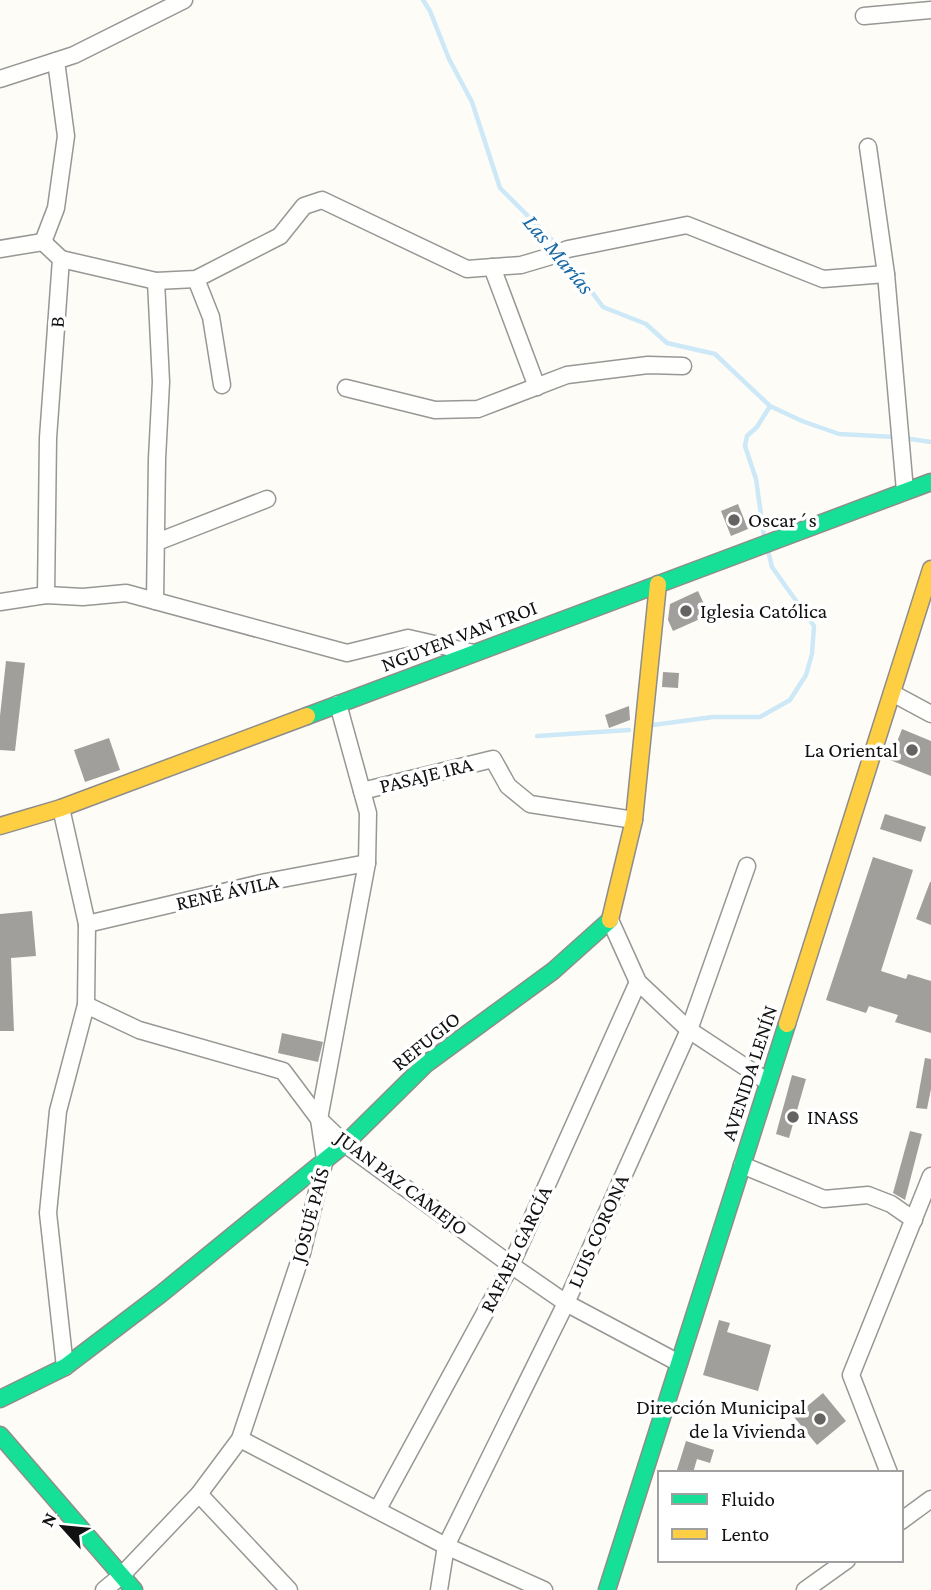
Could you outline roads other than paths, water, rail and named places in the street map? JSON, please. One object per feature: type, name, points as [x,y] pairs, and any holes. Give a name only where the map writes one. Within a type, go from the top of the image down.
[{"type":"street","points":[[0,79],[74,55],[184,0]]},
{"type":"street","points":[[864,16],[931,10]]},
{"type":"street","points":[[43,242],[56,208],[66,136],[56,61]]},
{"type":"street","points":[[868,147],[886,274],[905,491]]},
{"type":"street","points":[[43,242],[61,259],[156,281],[196,279],[280,236],[304,206],[322,200],[467,269],[521,265],[568,249],[687,225],[823,279],[886,274]]},
{"type":"street","points":[[0,249],[43,242]]},
{"type":"street","name":"B","points":[[46,595],[48,438],[61,259]]},
{"type":"street","points":[[492,267],[537,387]]},
{"type":"street","points":[[196,279],[211,317],[222,386]]},
{"type":"street","points":[[155,601],[161,382],[156,281]]},
{"type":"street","points":[[346,388],[435,410],[478,409],[567,375],[648,365],[683,366]]},
{"type":"street","name":"NGUYEN VAN TROI","points":[[0,826],[61,808],[931,482]]},
{"type":"street","points":[[157,542],[267,499]]},
{"type":"street","name":"AVENIDA LENÍN","points":[[607,1590],[931,569]]},
{"type":"street","points":[[658,584],[634,820],[610,920],[638,982],[689,1030],[768,1082]]},
{"type":"street","points":[[0,602],[46,595],[83,597],[127,593],[347,653],[408,638],[474,653]]},
{"type":"street","points":[[892,693],[931,714]]},
{"type":"street","name":"JOSUÉ PAÍS","points":[[104,1590],[121,1576],[200,1494],[240,1439],[302,1252],[325,1159],[319,1119],[367,863],[368,813],[338,704]]},
{"type":"street","name":"PASAJE 1RA","points":[[362,791],[494,759],[508,786],[530,804],[634,820]]},
{"type":"street","points":[[61,808],[87,924],[86,1005],[58,1111],[48,1213],[65,1367]]},
{"type":"street","name":"RENÉ ÁVILA","points":[[87,924],[266,882],[367,863]]},
{"type":"street","name":"LUIS CORONA","points":[[439,1590],[446,1546],[566,1303],[689,1030],[747,866]]},
{"type":"street","name":"REFUGIO","points":[[0,1399],[65,1367],[162,1294],[345,1144],[426,1063],[553,971],[610,920]]},
{"type":"street","name":"RAFAEL GARCÍA","points":[[378,1508],[511,1265],[638,982]]},
{"type":"street","name":"JUAN PAZ CAMEJO","points":[[86,1005],[139,1030],[283,1072],[319,1119],[345,1144],[566,1303],[679,1363]]},
{"type":"street","points":[[742,1165],[824,1199],[867,1195],[891,1204],[914,1220]]},
{"type":"street","points":[[888,1471],[851,1375],[931,1176]]},
{"type":"street","points":[[0,1435],[134,1590]]},
{"type":"street","points":[[240,1439],[378,1508],[446,1546],[544,1590]]},
{"type":"street","points":[[200,1494],[289,1590]]},
{"type":"street","points":[[903,1515],[931,1499]]},
{"type":"street","points":[[805,1590],[844,1562]]},
{"type":"waterway","name":"Las Marías","points":[[423,0],[449,59],[472,102],[500,188],[557,245],[603,307],[646,324],[667,343],[715,354],[770,406],[757,427],[747,436],[745,446],[756,479],[764,536]]},
{"type":"waterway","points":[[770,406],[839,434],[895,437]]},
{"type":"waterway","points":[[904,438],[931,442]]},
{"type":"waterway","points":[[653,725],[713,717],[760,717],[790,700],[806,675],[812,654],[814,626],[772,567],[768,551]]},
{"type":"waterway","points":[[537,736],[629,730]]},
{"type":"place","name":"Oscar´s","points":[[734,520]]},
{"type":"place","name":"Iglesia Católica","points":[[686,611]]},
{"type":"place","name":"La Oriental","points":[[912,750]]},
{"type":"place","name":"INASS","points":[[793,1117]]},
{"type":"place","name":"Dirección Municipal de la Vivienda","points":[[820,1419]]}]
